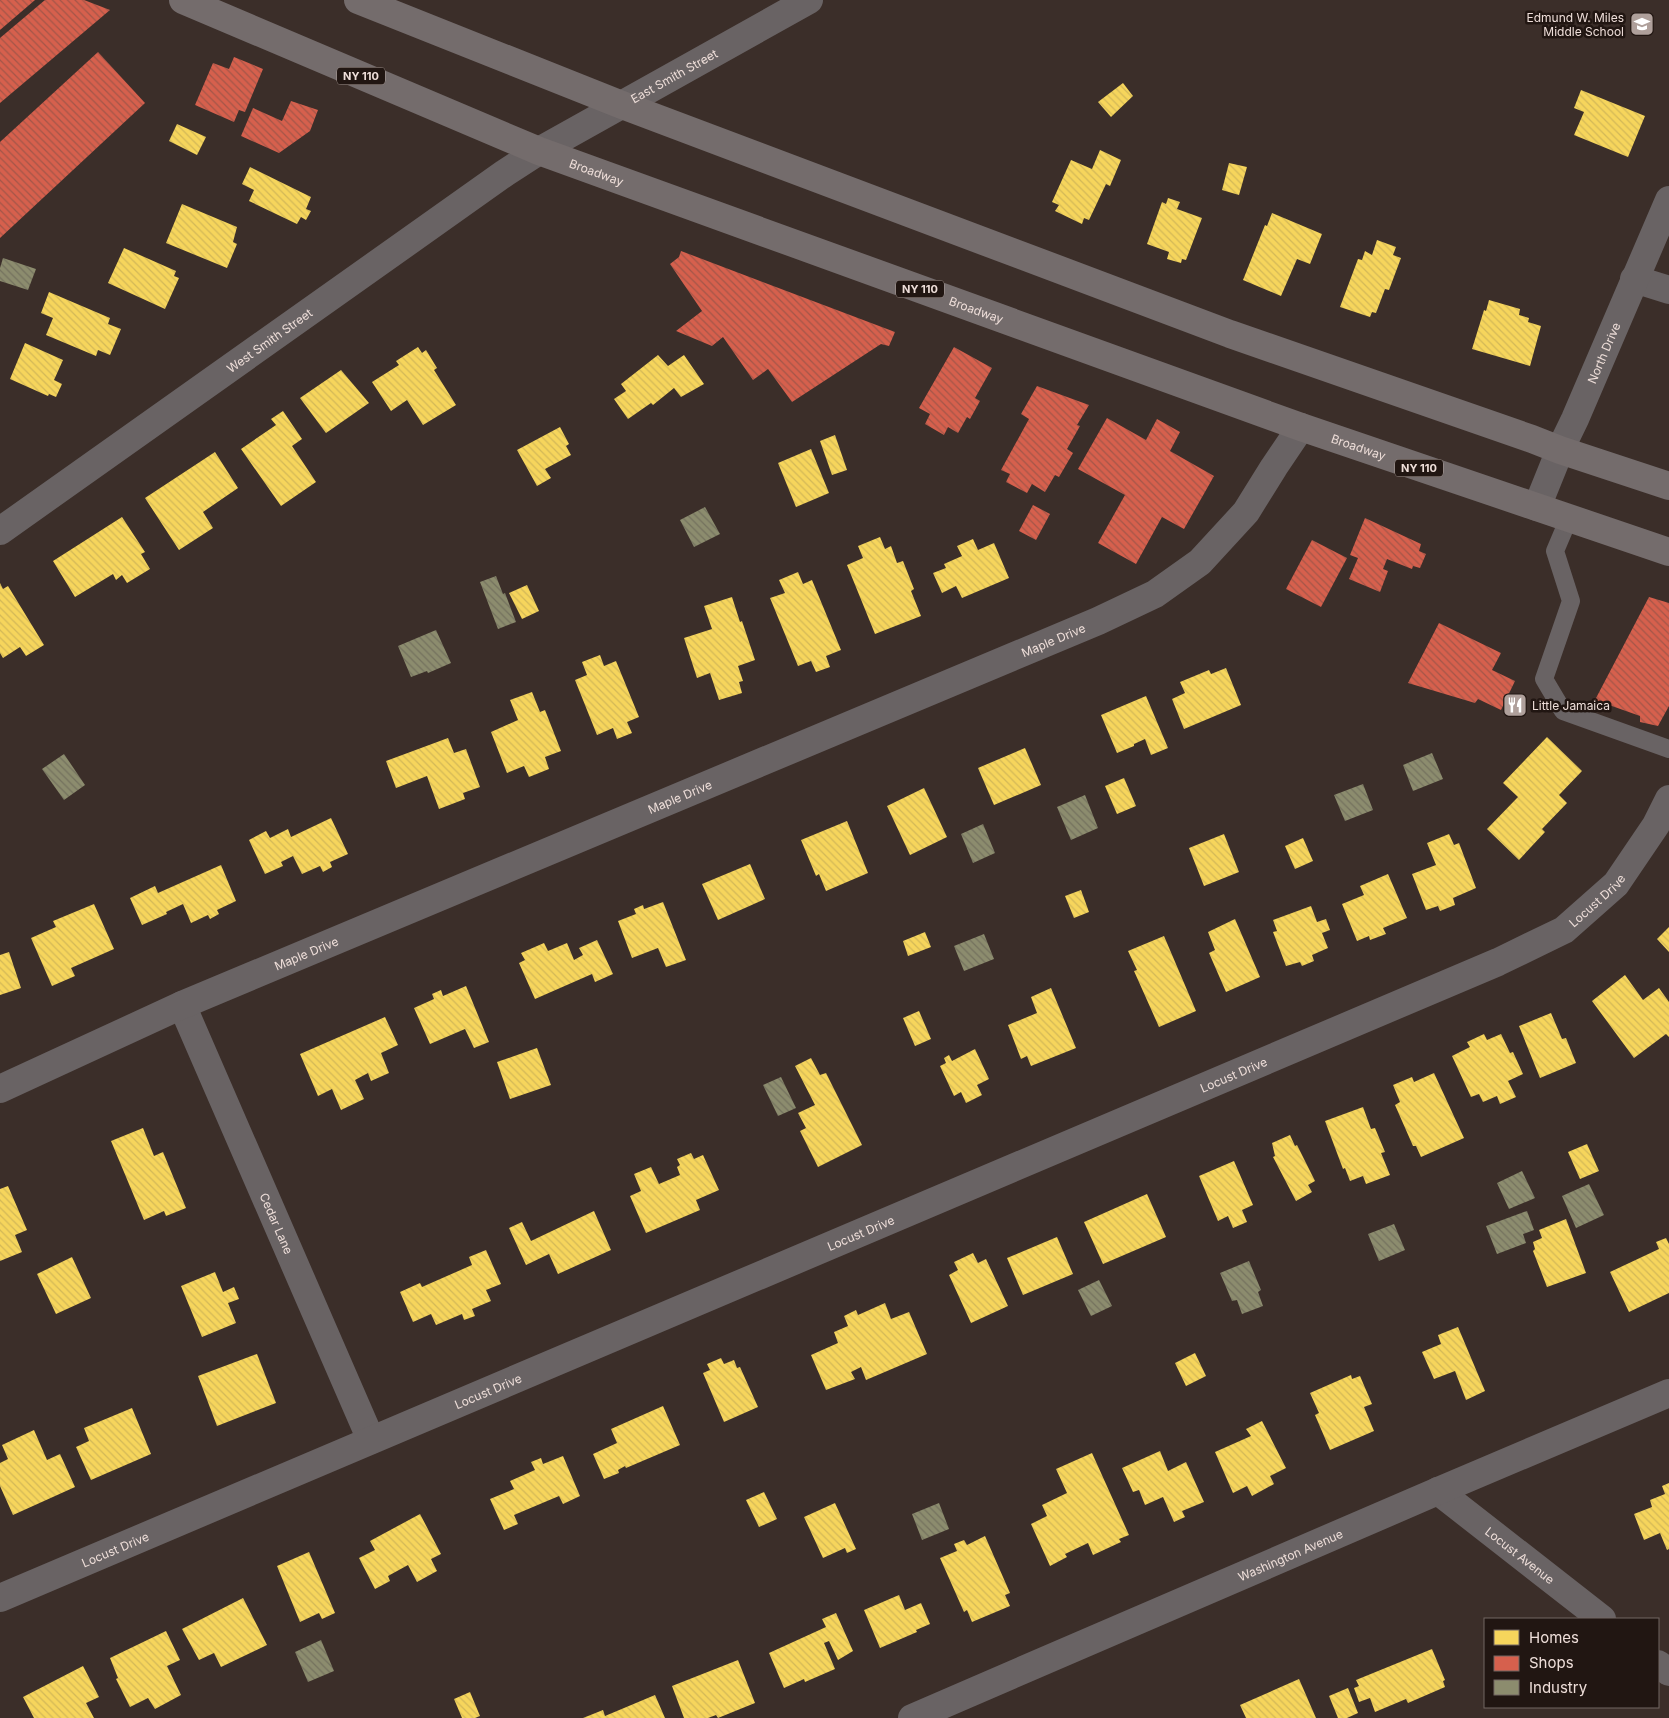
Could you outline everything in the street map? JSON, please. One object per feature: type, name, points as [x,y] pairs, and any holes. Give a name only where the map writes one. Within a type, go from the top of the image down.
[{"type":"main road","name":"Broadway","points":[[183,0],[539,151],[1301,427],[1669,552]]},
{"type":"main road","points":[[358,0],[622,104],[1230,334],[1532,438],[1560,450],[1669,486]]},
{"type":"street","name":"East Smith Street","points":[[539,151],[809,0]]},
{"type":"street","name":"West Smith Street","points":[[0,531],[539,151]]},
{"type":"street","name":"North Drive","points":[[1537,507],[1669,200]]},
{"type":"street","points":[[1634,279],[1669,290]]},
{"type":"street","name":"Maple Drive","points":[[0,1089],[182,1005],[1089,624],[1155,594],[1200,562],[1246,512],[1301,427]]},
{"type":"street","name":"Locust Drive","points":[[0,1598],[1480,970],[1564,930],[1616,884],[1656,825],[1669,799]]},
{"type":"street","name":"Cedar Lane","points":[[182,1005],[371,1440]]},
{"type":"street","name":"Washington Avenue","points":[[912,1718],[1669,1393]]},
{"type":"street","name":"Locust Avenue","points":[[1438,1491],[1601,1618]]},
{"type":"lane","points":[[1569,518],[1555,551],[1571,601],[1544,679],[1563,711],[1669,749]]},
{"type":"building: Homes","points":[[1123,83],[1133,96],[1111,117],[1098,102]]},
{"type":"building: Homes","points":[[1581,90],[1645,116],[1628,157],[1574,135],[1584,112],[1574,108]]},
{"type":"building: Homes","points":[[177,124],[206,137],[197,155],[169,141]]},
{"type":"building: Homes","points":[[1100,150],[1121,160],[1110,186],[1106,184],[1089,220],[1084,218],[1082,224],[1055,211],[1059,205],[1052,202],[1071,160],[1092,169]]},
{"type":"building: Homes","points":[[1229,163],[1247,167],[1239,195],[1222,190]]},
{"type":"building: Homes","points":[[250,167],[311,197],[306,209],[311,211],[306,220],[301,217],[297,224],[249,201],[254,190],[242,184]]},
{"type":"building: Homes","points":[[1168,198],[1180,202],[1177,209],[1202,218],[1186,260],[1182,259],[1181,263],[1167,259],[1169,252],[1147,244],[1162,202],[1166,204]]},
{"type":"building: Homes","points":[[182,204],[237,227],[233,242],[237,244],[227,268],[166,243]]},
{"type":"building: Homes","points":[[1272,213],[1322,234],[1310,264],[1297,259],[1281,296],[1243,280],[1265,225],[1267,226]]},
{"type":"building: Homes","points":[[1377,240],[1396,247],[1393,255],[1401,258],[1389,290],[1385,289],[1376,313],[1372,312],[1370,317],[1340,307],[1358,259],[1362,260],[1365,251],[1372,255]]},
{"type":"building: Homes","points":[[124,248],[176,271],[174,276],[179,278],[165,309],[108,283]]},
{"type":"building: Homes","points":[[49,292],[110,318],[108,324],[121,329],[110,355],[98,350],[96,356],[46,335],[53,318],[41,313]]},
{"type":"building: Homes","points":[[1489,300],[1520,309],[1519,315],[1529,318],[1528,322],[1541,326],[1530,366],[1472,349]]},
{"type":"building: Homes","points":[[25,343],[63,360],[54,380],[62,384],[56,397],[49,394],[48,396],[10,379]]},
{"type":"building: Homes","points":[[418,347],[422,353],[426,350],[437,368],[434,370],[456,405],[423,425],[407,400],[391,411],[372,382],[399,365],[396,361]]},
{"type":"building: Homes","points":[[658,355],[668,366],[684,355],[704,384],[681,397],[674,388],[653,405],[651,403],[628,419],[614,399],[626,391],[621,384]]},
{"type":"building: Homes","points":[[341,370],[369,403],[326,433],[300,398]]},
{"type":"building: Homes","points":[[283,411],[302,439],[292,446],[316,482],[281,506],[241,449],[276,425],[271,419]]},
{"type":"building: Homes","points":[[560,427],[569,444],[566,446],[571,455],[545,469],[551,478],[537,486],[517,450]]},
{"type":"building: Homes","points":[[835,435],[847,470],[832,475],[820,441]]},
{"type":"building: Homes","points":[[811,449],[829,493],[796,507],[778,463]]},
{"type":"building: Homes","points":[[215,452],[238,488],[203,512],[213,528],[179,550],[145,498]]},
{"type":"building: Homes","points":[[122,517],[145,552],[141,554],[150,569],[127,583],[122,575],[116,580],[113,574],[75,597],[53,561]]},
{"type":"building: Homes","points":[[880,537],[885,549],[891,546],[897,563],[903,561],[914,589],[911,591],[921,616],[875,634],[847,565],[863,558],[858,546]]},
{"type":"building: Homes","points":[[973,539],[978,550],[994,543],[1009,578],[962,598],[956,586],[942,593],[933,573],[946,568],[944,564],[962,556],[957,546]]},
{"type":"building: Homes","points":[[798,572],[803,584],[812,580],[841,650],[826,656],[830,667],[816,672],[811,661],[798,666],[770,598],[785,593],[779,580]]},
{"type":"building: Homes","points":[[0,583],[3,589],[8,586],[44,645],[26,656],[20,647],[3,658],[0,653]]},
{"type":"building: Homes","points":[[527,585],[539,611],[522,619],[509,593]]},
{"type":"building: Homes","points":[[732,597],[755,660],[738,666],[743,681],[739,682],[742,693],[719,700],[710,673],[697,678],[684,638],[712,629],[704,606]]},
{"type":"building: Homes","points":[[600,655],[604,666],[616,661],[639,717],[627,722],[632,733],[617,739],[613,728],[597,735],[575,680],[587,675],[582,662]]},
{"type":"building: Homes","points":[[1226,668],[1241,705],[1184,729],[1172,699],[1185,693],[1180,682],[1209,670],[1211,674]]},
{"type":"building: Homes","points":[[532,692],[540,712],[545,710],[561,751],[545,757],[549,769],[529,777],[524,766],[507,773],[491,732],[518,720],[510,700]]},
{"type":"building: Homes","points":[[1146,696],[1168,748],[1151,755],[1145,739],[1117,753],[1101,715]]},
{"type":"building: Homes","points":[[1547,737],[1582,771],[1559,795],[1567,803],[1542,829],[1545,832],[1519,860],[1487,829],[1518,797],[1503,783]]},
{"type":"building: Homes","points":[[448,738],[454,753],[466,749],[480,787],[463,793],[465,799],[439,809],[427,776],[396,788],[386,761]]},
{"type":"building: Homes","points":[[1025,748],[1041,785],[994,805],[978,768]]},
{"type":"building: Homes","points":[[1124,778],[1136,806],[1117,814],[1105,786]]},
{"type":"building: Homes","points":[[924,788],[947,837],[910,855],[887,806]]},
{"type":"building: Homes","points":[[331,818],[348,854],[330,862],[332,867],[323,872],[320,866],[302,874],[293,856],[281,862],[283,866],[265,874],[249,840],[266,831],[270,838],[288,829],[291,837]]},
{"type":"building: Homes","points":[[847,821],[868,873],[826,891],[819,874],[816,876],[801,840]]},
{"type":"building: Homes","points":[[1224,834],[1239,872],[1204,886],[1189,848]]},
{"type":"building: Homes","points":[[1449,834],[1454,845],[1459,843],[1476,888],[1453,898],[1455,905],[1440,911],[1438,906],[1426,910],[1412,874],[1436,865],[1427,843]]},
{"type":"building: Homes","points":[[1303,838],[1313,861],[1295,869],[1285,846]]},
{"type":"building: Homes","points":[[750,864],[765,899],[718,920],[702,884]]},
{"type":"building: Homes","points":[[221,865],[236,901],[217,910],[219,914],[210,919],[208,915],[191,923],[183,904],[166,912],[167,914],[142,925],[130,898],[155,886],[158,893]]},
{"type":"building: Homes","points":[[1388,874],[1407,918],[1383,928],[1386,934],[1370,940],[1369,936],[1357,941],[1342,904],[1364,895],[1360,886]]},
{"type":"building: Homes","points":[[1081,890],[1089,912],[1074,918],[1065,896]]},
{"type":"building: Homes","points":[[663,902],[686,960],[666,967],[658,948],[632,958],[618,921],[636,914],[634,909],[643,905],[644,909]]},
{"type":"building: Homes","points":[[94,904],[114,949],[71,968],[75,976],[52,986],[31,938],[56,927],[53,921]]},
{"type":"building: Homes","points":[[1311,906],[1317,922],[1326,919],[1330,930],[1322,933],[1328,948],[1312,955],[1314,961],[1302,966],[1300,962],[1286,966],[1273,932],[1277,931],[1273,920]]},
{"type":"building: Homes","points":[[1235,919],[1260,977],[1226,992],[1209,953],[1215,950],[1208,932]]},
{"type":"building: Homes","points":[[1669,927],[1669,952],[1657,939]]},
{"type":"building: Homes","points":[[925,932],[931,947],[908,956],[903,941]]},
{"type":"building: Homes","points":[[1164,936],[1196,1011],[1159,1027],[1134,971],[1137,970],[1128,951]]},
{"type":"building: Homes","points":[[597,940],[613,974],[595,982],[592,974],[535,999],[519,963],[525,960],[521,953],[544,943],[548,951],[567,943],[574,960],[583,955],[579,948]]},
{"type":"building: Homes","points":[[9,952],[21,988],[0,995],[0,955]]},
{"type":"building: Homes","points":[[1625,975],[1643,1000],[1659,988],[1669,1002],[1669,1037],[1666,1034],[1634,1058],[1592,1001]]},
{"type":"building: Homes","points":[[466,986],[489,1042],[474,1048],[465,1029],[430,1044],[414,1008],[434,999],[432,994],[441,990],[443,996]]},
{"type":"building: Homes","points":[[1051,988],[1076,1048],[1031,1066],[1027,1056],[1021,1059],[1008,1025],[1037,1013],[1031,997]]},
{"type":"building: Homes","points":[[919,1011],[931,1039],[915,1046],[903,1018]]},
{"type":"building: Homes","points":[[1551,1013],[1562,1039],[1566,1038],[1576,1063],[1540,1078],[1519,1026]]},
{"type":"building: Homes","points":[[385,1017],[398,1045],[381,1053],[389,1073],[371,1081],[368,1073],[355,1080],[364,1099],[341,1110],[332,1089],[318,1096],[300,1054]]},
{"type":"building: Homes","points":[[1484,1034],[1487,1040],[1501,1034],[1510,1053],[1513,1052],[1523,1074],[1508,1081],[1516,1097],[1500,1104],[1497,1096],[1483,1102],[1479,1094],[1471,1097],[1452,1056],[1470,1047],[1467,1042]]},
{"type":"building: Homes","points":[[537,1048],[551,1085],[510,1099],[497,1062]]},
{"type":"building: Homes","points":[[975,1049],[989,1079],[977,1085],[982,1095],[966,1103],[961,1092],[954,1096],[940,1066],[946,1063],[944,1058],[949,1055],[952,1061]]},
{"type":"building: Homes","points":[[811,1058],[820,1075],[826,1073],[862,1145],[818,1167],[800,1131],[806,1128],[798,1113],[815,1105],[795,1066]]},
{"type":"building: Homes","points":[[1434,1073],[1464,1138],[1421,1157],[1416,1146],[1413,1146],[1395,1105],[1400,1102],[1393,1085],[1412,1077],[1414,1082]]},
{"type":"building: Homes","points":[[1363,1107],[1371,1129],[1375,1128],[1385,1152],[1381,1153],[1390,1175],[1366,1184],[1363,1176],[1350,1181],[1345,1168],[1343,1169],[1325,1121]]},
{"type":"building: Homes","points":[[143,1128],[154,1156],[163,1152],[186,1208],[166,1216],[164,1211],[144,1220],[111,1141]]},
{"type":"building: Homes","points":[[1290,1135],[1315,1181],[1308,1185],[1312,1192],[1296,1201],[1273,1157],[1275,1156],[1272,1143]]},
{"type":"building: Homes","points":[[1587,1144],[1599,1171],[1580,1179],[1568,1152]]},
{"type":"building: Homes","points":[[691,1153],[694,1159],[703,1155],[719,1190],[696,1200],[700,1210],[646,1233],[630,1196],[641,1191],[634,1174],[651,1167],[659,1184],[680,1175],[677,1167],[680,1165],[677,1159]]},
{"type":"building: Homes","points":[[1234,1161],[1253,1205],[1242,1210],[1247,1222],[1233,1228],[1228,1216],[1218,1221],[1199,1176]]},
{"type":"building: Homes","points":[[8,1186],[27,1230],[15,1235],[22,1252],[0,1261],[0,1189]]},
{"type":"building: Homes","points":[[1147,1194],[1166,1237],[1103,1264],[1084,1222]]},
{"type":"building: Homes","points":[[594,1211],[611,1250],[558,1274],[549,1254],[526,1265],[509,1228],[522,1222],[531,1241]]},
{"type":"building: Homes","points":[[1566,1219],[1586,1273],[1547,1287],[1533,1251],[1535,1249],[1533,1242],[1542,1238],[1539,1230]]},
{"type":"building: Homes","points":[[1057,1237],[1073,1274],[1023,1295],[1007,1258]]},
{"type":"building: Homes","points":[[1666,1238],[1669,1244],[1669,1293],[1629,1312],[1610,1272],[1659,1249],[1656,1242]]},
{"type":"building: Homes","points":[[486,1250],[501,1284],[486,1290],[491,1301],[472,1309],[475,1316],[464,1320],[462,1314],[436,1325],[431,1314],[413,1322],[400,1292],[420,1283],[422,1287],[472,1265],[469,1257]]},
{"type":"building: Homes","points":[[973,1253],[978,1263],[986,1259],[1008,1306],[971,1323],[949,1275],[958,1270],[954,1262]]},
{"type":"building: Homes","points":[[72,1257],[91,1298],[56,1314],[37,1274]]},
{"type":"building: Homes","points":[[215,1272],[223,1292],[234,1287],[239,1299],[228,1303],[236,1323],[202,1337],[181,1286]]},
{"type":"building: Homes","points":[[885,1303],[891,1319],[909,1312],[927,1354],[866,1380],[861,1367],[851,1372],[855,1379],[826,1390],[811,1355],[838,1343],[834,1332],[848,1326],[844,1316],[856,1310],[858,1315]]},
{"type":"building: Homes","points":[[1458,1327],[1485,1391],[1466,1400],[1455,1371],[1434,1379],[1422,1352],[1441,1344],[1438,1335]]},
{"type":"building: Homes","points":[[1195,1353],[1206,1376],[1186,1386],[1175,1363]]},
{"type":"building: Homes","points":[[257,1354],[276,1403],[217,1426],[198,1376]]},
{"type":"building: Homes","points":[[721,1358],[724,1364],[734,1360],[737,1368],[740,1367],[758,1407],[724,1422],[703,1373],[710,1370],[707,1364]]},
{"type":"building: Homes","points":[[1351,1375],[1352,1379],[1360,1376],[1372,1404],[1364,1407],[1374,1431],[1330,1450],[1315,1415],[1319,1413],[1310,1393]]},
{"type":"building: Homes","points":[[663,1406],[680,1445],[626,1468],[625,1466],[618,1470],[619,1473],[604,1479],[593,1454],[617,1443],[611,1429]]},
{"type":"building: Homes","points":[[132,1408],[151,1454],[91,1480],[76,1447],[89,1441],[84,1428]]},
{"type":"building: Homes","points":[[1262,1421],[1286,1468],[1270,1476],[1274,1484],[1252,1496],[1247,1486],[1233,1493],[1215,1452],[1251,1436],[1246,1429]]},
{"type":"building: Homes","points":[[34,1430],[47,1460],[60,1454],[75,1487],[13,1515],[0,1486],[0,1463],[8,1459],[2,1445]]},
{"type":"building: Homes","points":[[1160,1451],[1168,1471],[1186,1462],[1204,1502],[1182,1511],[1185,1517],[1174,1522],[1163,1497],[1145,1505],[1139,1490],[1133,1492],[1122,1468]]},
{"type":"building: Homes","points":[[1092,1453],[1129,1535],[1119,1539],[1121,1542],[1093,1555],[1088,1543],[1065,1554],[1067,1557],[1050,1566],[1031,1524],[1047,1516],[1042,1505],[1067,1493],[1056,1469]]},
{"type":"building: Homes","points":[[563,1456],[580,1496],[563,1504],[559,1496],[514,1515],[518,1524],[504,1530],[490,1499],[514,1489],[510,1481],[535,1470],[531,1462],[541,1458],[543,1464]]},
{"type":"building: Homes","points":[[1669,1483],[1669,1549],[1667,1550],[1660,1533],[1644,1540],[1634,1514],[1652,1507],[1650,1500],[1665,1494],[1662,1486]]},
{"type":"building: Homes","points":[[764,1492],[777,1519],[759,1527],[746,1500]]},
{"type":"building: Homes","points":[[835,1503],[856,1549],[847,1553],[845,1548],[823,1558],[804,1517]]},
{"type":"building: Homes","points":[[420,1514],[441,1554],[431,1559],[437,1571],[417,1582],[408,1565],[388,1576],[390,1581],[375,1589],[359,1558],[375,1550],[370,1541]]},
{"type":"building: Homes","points":[[985,1536],[1010,1593],[1005,1595],[1010,1606],[972,1622],[967,1610],[964,1612],[940,1558],[957,1551],[954,1544],[964,1540],[967,1545]]},
{"type":"building: Homes","points":[[309,1552],[335,1613],[322,1619],[319,1613],[300,1622],[277,1566]]},
{"type":"building: Homes","points":[[899,1595],[905,1610],[921,1603],[930,1624],[916,1630],[917,1632],[880,1648],[864,1610]]},
{"type":"building: Homes","points":[[243,1598],[267,1645],[221,1667],[214,1653],[199,1660],[182,1629]]},
{"type":"building: Homes","points":[[836,1613],[853,1651],[838,1660],[829,1641],[824,1643],[835,1669],[805,1682],[804,1679],[784,1688],[769,1653],[826,1627],[822,1619]]},
{"type":"building: Homes","points":[[166,1631],[180,1660],[167,1666],[181,1695],[155,1709],[148,1698],[130,1707],[116,1679],[118,1678],[110,1658]]},
{"type":"building: Homes","points":[[1432,1649],[1445,1680],[1443,1681],[1445,1687],[1408,1703],[1406,1699],[1375,1712],[1370,1698],[1359,1702],[1354,1688],[1359,1686],[1356,1680]]},
{"type":"building: Homes","points":[[738,1660],[755,1703],[718,1718],[716,1715],[708,1718],[684,1718],[672,1686]]},
{"type":"building: Homes","points":[[83,1666],[99,1697],[86,1703],[94,1718],[34,1718],[23,1697]]},
{"type":"building: Homes","points":[[1299,1679],[1316,1718],[1246,1718],[1240,1705]]},
{"type":"building: Homes","points":[[1348,1688],[1358,1713],[1347,1718],[1338,1718],[1329,1696]]},
{"type":"building: Homes","points":[[470,1692],[480,1716],[462,1718],[454,1699]]},
{"type":"building: Homes","points":[[655,1695],[665,1718],[583,1718],[603,1710],[605,1716]]},
{"type":"building: Shops","points":[[0,0],[35,0],[0,30]]},
{"type":"building: Shops","points":[[45,0],[84,0],[110,10],[0,103],[0,38]]},
{"type":"building: Shops","points":[[98,52],[145,103],[0,238],[0,142]]},
{"type":"building: Shops","points":[[234,57],[263,69],[245,112],[239,110],[234,122],[195,105],[213,63],[229,69]]},
{"type":"building: Shops","points":[[291,101],[318,110],[310,131],[279,153],[241,136],[253,108],[282,121]]},
{"type":"building: Shops","points":[[681,251],[895,332],[889,346],[881,344],[792,402],[768,369],[753,380],[723,337],[712,346],[676,331],[702,311],[670,264],[679,257]]},
{"type":"building: Shops","points":[[954,347],[992,368],[975,398],[980,401],[970,419],[967,417],[958,433],[948,427],[944,435],[925,424],[930,414],[919,408]]},
{"type":"building: Shops","points":[[1037,386],[1089,405],[1077,425],[1080,426],[1067,449],[1073,453],[1059,477],[1055,475],[1045,492],[1032,484],[1027,493],[1006,482],[1010,474],[1001,470],[1029,419],[1021,414]]},
{"type":"building: Shops","points":[[1107,418],[1146,440],[1157,419],[1180,432],[1170,451],[1214,476],[1184,529],[1162,517],[1136,564],[1098,543],[1125,495],[1078,469]]},
{"type":"building: Shops","points":[[1033,505],[1050,514],[1036,540],[1019,531]]},
{"type":"building: Shops","points":[[1365,518],[1421,544],[1419,551],[1426,554],[1420,568],[1413,566],[1412,569],[1387,559],[1383,569],[1388,571],[1380,592],[1349,579],[1358,558],[1350,555]]},
{"type":"building: Shops","points":[[1312,540],[1347,558],[1321,607],[1286,589]]},
{"type":"building: Shops","points":[[1649,597],[1669,603],[1669,706],[1658,726],[1640,722],[1640,716],[1595,700]]},
{"type":"building: Shops","points":[[1439,623],[1501,653],[1492,670],[1515,681],[1501,710],[1478,699],[1475,703],[1408,683]]},
{"type":"building: Industry","points":[[3,258],[36,269],[28,290],[0,281],[0,268]]},
{"type":"building: Industry","points":[[705,507],[720,534],[694,547],[680,520]]},
{"type":"building: Industry","points":[[496,576],[516,622],[498,629],[480,582]]},
{"type":"building: Industry","points":[[436,630],[451,663],[428,673],[427,671],[411,677],[398,646]]},
{"type":"building: Industry","points":[[1432,753],[1443,779],[1413,791],[1403,765]]},
{"type":"building: Industry","points":[[64,754],[85,785],[64,800],[42,769]]},
{"type":"building: Industry","points":[[1363,784],[1373,810],[1345,821],[1334,795]]},
{"type":"building: Industry","points":[[1085,795],[1098,828],[1071,840],[1057,807]]},
{"type":"building: Industry","points":[[983,824],[995,853],[973,863],[961,834]]},
{"type":"building: Industry","points":[[984,934],[994,959],[964,971],[954,946]]},
{"type":"building: Industry","points":[[781,1077],[796,1108],[778,1116],[763,1085]]},
{"type":"building: Industry","points":[[1522,1171],[1535,1198],[1509,1209],[1497,1183]]},
{"type":"building: Industry","points":[[1589,1184],[1604,1215],[1576,1228],[1562,1196]]},
{"type":"building: Industry","points":[[1527,1211],[1534,1230],[1523,1234],[1526,1243],[1497,1254],[1486,1226]]},
{"type":"building: Industry","points":[[1394,1224],[1405,1250],[1379,1261],[1368,1234]]},
{"type":"building: Industry","points":[[1249,1261],[1261,1290],[1258,1292],[1263,1306],[1242,1314],[1237,1300],[1232,1301],[1220,1273]]},
{"type":"building: Industry","points":[[1099,1280],[1112,1306],[1091,1316],[1078,1290]]},
{"type":"building: Industry","points":[[939,1503],[949,1529],[922,1540],[912,1514]]},
{"type":"building: Industry","points":[[321,1640],[334,1671],[308,1682],[295,1652]]},
{"type":"place","name":"Edmund W. Miles Middle School","points":[[1642,24]]},
{"type":"place","name":"Little Jamaica","points":[[1515,705]]}]
